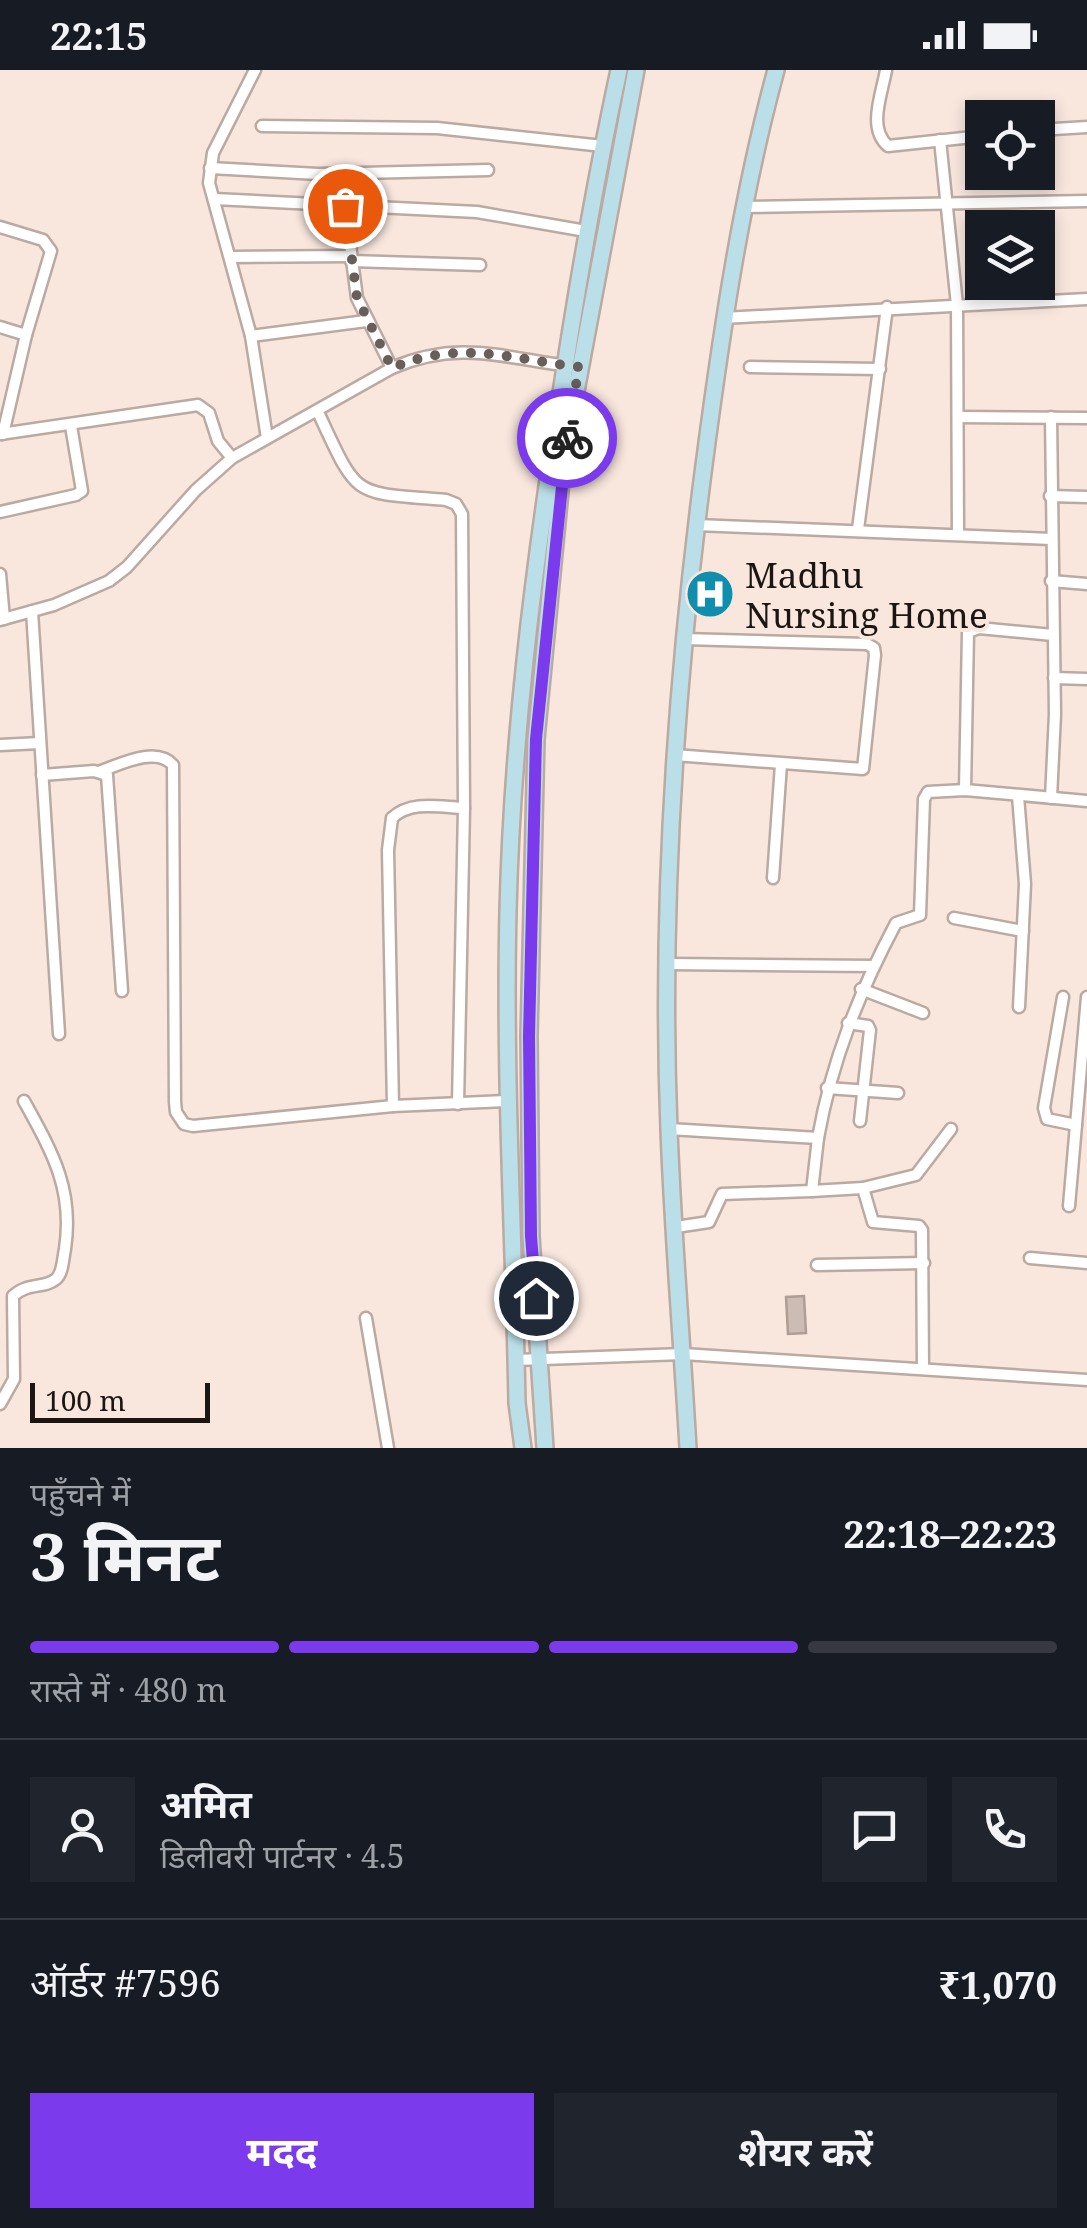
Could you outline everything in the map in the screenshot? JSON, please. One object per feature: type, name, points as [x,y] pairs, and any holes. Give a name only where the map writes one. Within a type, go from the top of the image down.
[{"type":"main road","points":[[545,1448],[531,1236],[529,1036],[536,739],[586,230],[619,70]]},
{"type":"main road","points":[[523,1448],[506,1101],[508,908],[518,706],[532,581],[572,366],[636,70]]},
{"type":"main road","points":[[688,1448],[669,1129],[668,964],[674,754],[696,526],[723,318],[760,128],[776,70]]},
{"type":"street","points":[[255,70],[213,153],[210,183],[251,336],[267,438]]},
{"type":"street","points":[[886,70],[876,122],[883,142],[894,148],[965,138]]},
{"type":"street","points":[[262,126],[437,128],[603,146]]},
{"type":"street","points":[[1055,129],[1087,127]]},
{"type":"street","points":[[940,140],[957,305],[958,534]]},
{"type":"street","points":[[210,168],[318,174],[488,170]]},
{"type":"street","points":[[214,200],[477,212],[586,230]]},
{"type":"street","points":[[745,208],[1087,201]]},
{"type":"street","points":[[345,206],[357,298],[392,368]]},
{"type":"street","points":[[0,227],[43,240],[51,251],[1,434],[198,405],[209,413],[218,440],[232,458]]},
{"type":"street","points":[[231,257],[351,258],[480,266]]},
{"type":"street","points":[[723,318],[1087,298]]},
{"type":"street","points":[[858,529],[887,308]]},
{"type":"street","points":[[251,336],[366,321]]},
{"type":"street","points":[[0,327],[26,335]]},
{"type":"street","points":[[0,574],[2,620],[89,592],[127,567],[196,490],[232,458],[392,368],[417,358],[466,351],[572,366]]},
{"type":"street","points":[[750,367],[880,368]]},
{"type":"street","points":[[318,412],[346,473],[364,490],[446,500],[456,504],[462,514],[464,808],[458,1104]]},
{"type":"street","points":[[958,416],[1087,418]]},
{"type":"street","points":[[1051,417],[1051,798]]},
{"type":"street","points":[[0,512],[82,491],[71,426]]},
{"type":"street","points":[[1050,496],[1087,496]]},
{"type":"street","points":[[696,526],[1051,539]]},
{"type":"street","points":[[1051,581],[1087,584]]},
{"type":"street","points":[[32,611],[59,1034]]},
{"type":"street","points":[[965,790],[968,632],[978,628],[1052,635]]},
{"type":"street","points":[[674,754],[862,769],[874,648],[866,644],[684,639]]},
{"type":"street","points":[[1054,678],[1087,679]]},
{"type":"street","points":[[0,745],[40,743]]},
{"type":"street","points":[[42,775],[100,771],[148,758],[162,757],[173,765],[178,1118],[193,1126],[393,1106],[506,1101]]},
{"type":"street","points":[[773,878],[782,764]]},
{"type":"street","points":[[100,771],[110,782],[122,991]]},
{"type":"street","points":[[812,1192],[827,1088],[848,1022],[896,923],[920,915],[924,796],[932,790],[965,790],[1087,800]]},
{"type":"street","points":[[1018,796],[1025,884],[1018,1007]]},
{"type":"street","points":[[393,1106],[388,850],[392,818],[402,809],[414,806],[464,808]]},
{"type":"street","points":[[954,918],[1023,931]]},
{"type":"street","points":[[668,964],[873,966]]},
{"type":"street","points":[[861,990],[923,1012]]},
{"type":"street","points":[[1063,997],[1044,1108],[1052,1122],[1076,1126]]},
{"type":"street","points":[[1069,1206],[1085,1073],[1087,997]]},
{"type":"street","points":[[848,1022],[868,1026],[870,1030],[860,1120]]},
{"type":"street","points":[[827,1088],[898,1092]]},
{"type":"street","points":[[0,1404],[14,1379],[14,1296],[21,1288],[52,1282],[59,1276],[66,1245],[62,1175],[24,1101]]},
{"type":"street","points":[[676,1227],[710,1222],[722,1194],[862,1188],[916,1176],[951,1128]]},
{"type":"street","points":[[669,1129],[818,1138]]},
{"type":"street","points":[[862,1188],[872,1222],[919,1226],[922,1230],[922,1368]]},
{"type":"street","points":[[1030,1258],[1087,1262]]},
{"type":"street","points":[[817,1265],[924,1263]]},
{"type":"street","points":[[366,1318],[388,1448]]},
{"type":"street","points":[[516,1360],[682,1354],[1087,1380]]},
{"type":"building","points":[[804,1296],[806,1333],[788,1334],[786,1297]]},
{"type":"way so far","points":[[345,206],[360,310],[392,368],[442,352],[466,351],[579,367],[567,438]]},
{"type":"place","name":"Madhu Nursing Home","points":[[710,594]]},
{"type":"route","points":[[536,1298],[531,1236],[529,1036],[536,739],[567,438]]}]
